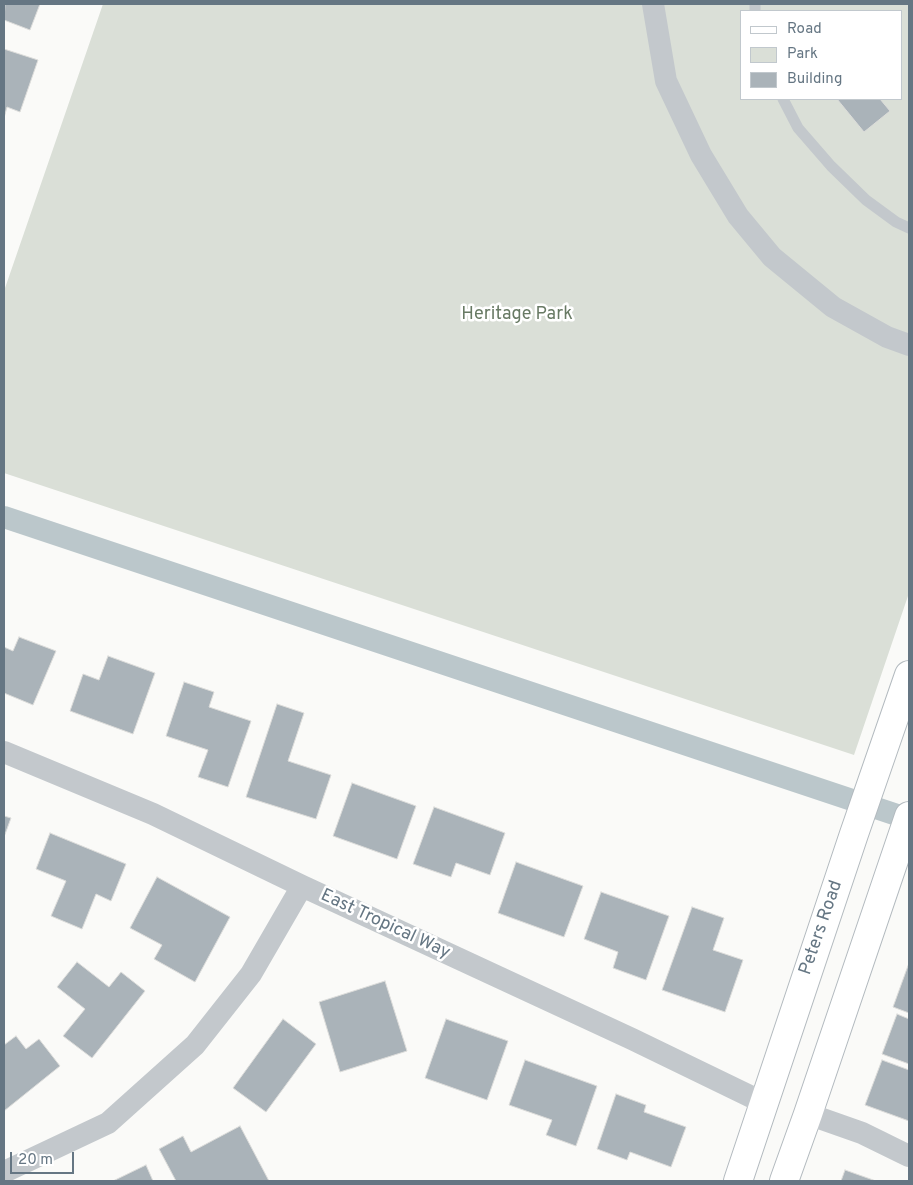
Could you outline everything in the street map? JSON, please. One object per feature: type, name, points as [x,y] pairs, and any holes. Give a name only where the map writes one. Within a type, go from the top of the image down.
[{"type":"main road","name":"Peters Road","points":[[738,1181],[909,675]]},
{"type":"main road","points":[[784,1181],[909,816]]},
{"type":"street","points":[[653,4],[666,81],[701,155],[738,216],[772,257],[833,307],[887,337],[909,345]]},
{"type":"street","name":"East Tropical Way","points":[[4,752],[153,814],[764,1103]]},
{"type":"street","points":[[4,1172],[108,1123],[195,1045],[251,974],[302,886]]},
{"type":"street","points":[[808,1114],[862,1133],[909,1156]]},
{"type":"lane","points":[[784,100],[798,128],[831,166],[866,200],[896,222],[909,228]]},
{"type":"green space","name":"Heritage Park","points":[[103,4],[909,4],[909,593],[854,755],[4,473],[4,291]]},
{"type":"building","points":[[5,4],[40,4],[30,30],[4,20]]},
{"type":"building","points":[[4,49],[38,60],[20,112],[7,107],[4,118]]},
{"type":"building","points":[[838,100],[881,100],[890,111],[864,132]]},
{"type":"building","points":[[19,637],[56,651],[33,705],[4,693],[4,647],[13,651]]},
{"type":"building","points":[[108,656],[155,673],[133,734],[70,711],[83,674],[99,680]]},
{"type":"building","points":[[184,682],[214,692],[209,707],[251,721],[228,787],[198,777],[208,750],[166,736]]},
{"type":"building","points":[[277,704],[304,713],[288,761],[331,775],[316,819],[246,797]]},
{"type":"building","points":[[352,783],[416,806],[397,859],[333,836]]},
{"type":"building","points":[[434,807],[505,833],[490,875],[456,863],[451,877],[413,864]]},
{"type":"building","points":[[4,816],[11,818],[4,837]]},
{"type":"building","points":[[50,833],[126,864],[111,901],[96,894],[82,929],[51,916],[66,881],[36,869]]},
{"type":"building","points":[[516,862],[583,886],[564,937],[498,913]]},
{"type":"building","points":[[157,877],[230,917],[195,982],[154,959],[162,945],[130,928]]},
{"type":"building","points":[[601,892],[669,916],[646,980],[613,968],[618,952],[584,939]]},
{"type":"building","points":[[692,907],[724,918],[713,950],[743,960],[725,1012],[662,990]]},
{"type":"building","points":[[77,962],[109,987],[121,972],[145,991],[92,1058],[63,1036],[85,1009],[57,987]]},
{"type":"building","points":[[909,963],[909,1013],[893,1007]]},
{"type":"building","points":[[385,981],[407,1051],[340,1072],[319,1002]]},
{"type":"building","points":[[897,1014],[909,1019],[909,1064],[882,1054]]},
{"type":"building","points":[[283,1019],[316,1044],[266,1112],[233,1088]]},
{"type":"building","points":[[446,1019],[508,1041],[487,1100],[425,1078]]},
{"type":"building","points":[[16,1036],[26,1049],[39,1039],[60,1066],[4,1111],[4,1045]]},
{"type":"building","points":[[525,1060],[597,1086],[576,1146],[546,1135],[552,1120],[509,1105]]},
{"type":"building","points":[[882,1060],[909,1070],[909,1121],[865,1105]]},
{"type":"building","points":[[616,1094],[646,1105],[644,1112],[686,1127],[671,1167],[630,1152],[627,1160],[597,1149]]},
{"type":"building","points":[[240,1126],[269,1181],[176,1181],[159,1149],[183,1136],[191,1152]]},
{"type":"building","points":[[146,1165],[153,1181],[113,1181]]},
{"type":"building","points":[[845,1170],[876,1181],[841,1181]]},
{"type":"waterway","points":[[4,517],[909,819]]}]
